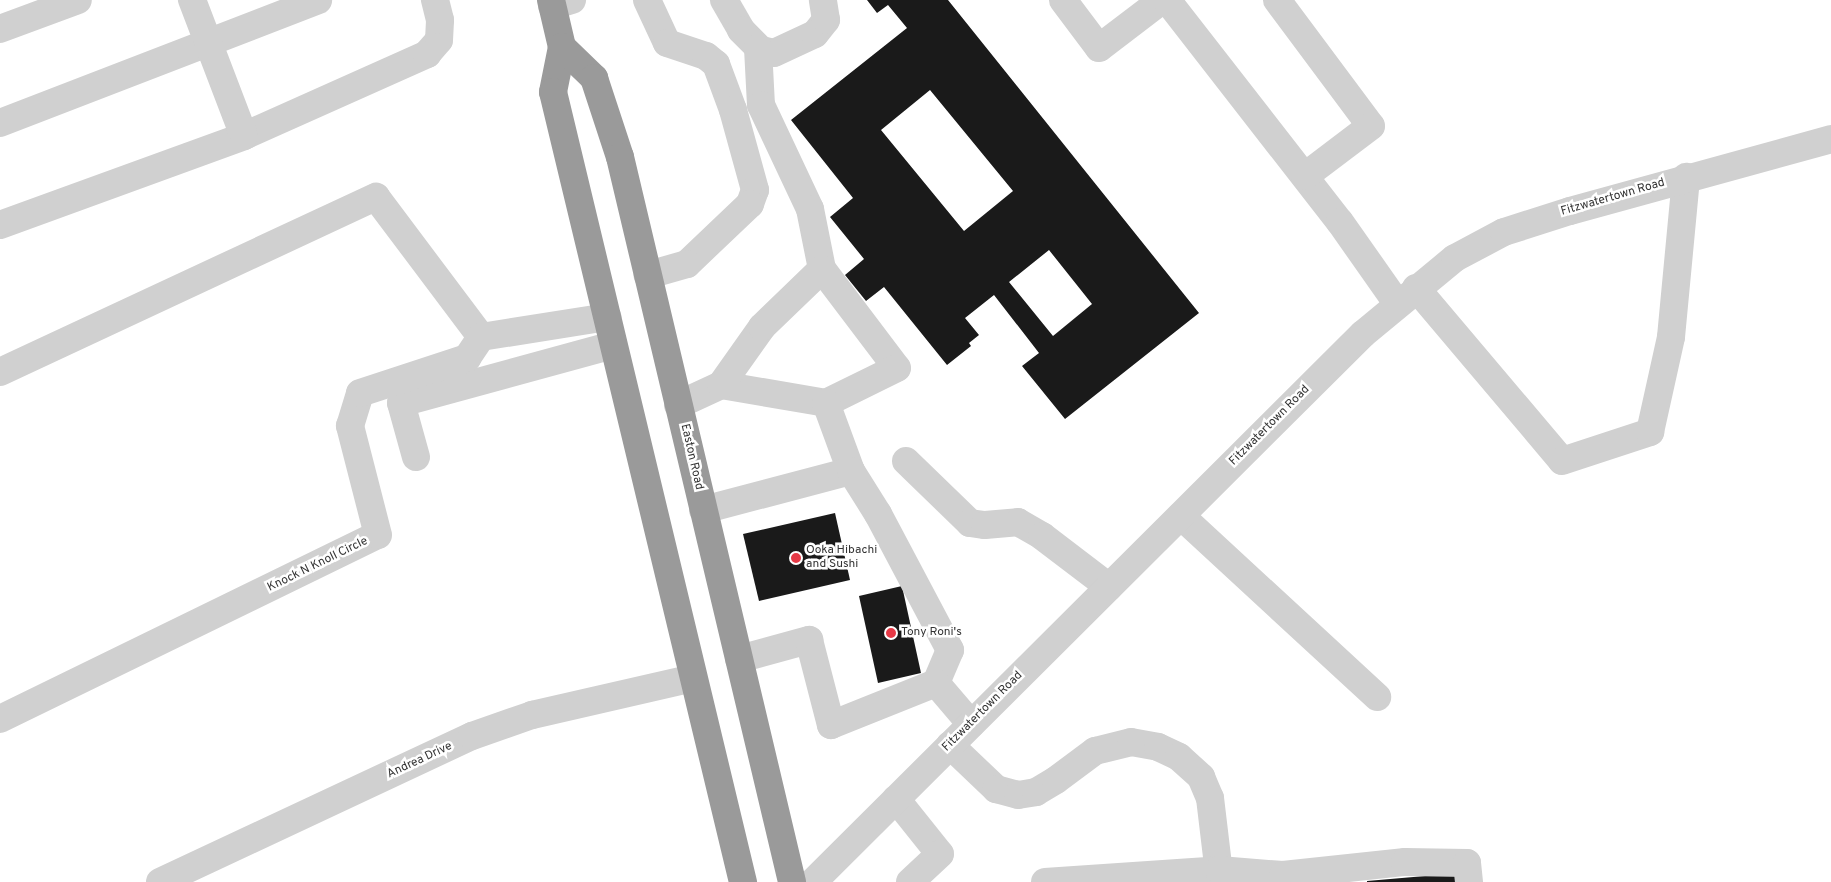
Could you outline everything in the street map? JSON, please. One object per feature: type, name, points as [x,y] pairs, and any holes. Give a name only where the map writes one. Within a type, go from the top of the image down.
[{"type":"highway","points":[[558,2],[562,47],[553,92],[743,882]]},
{"type":"highway","name":"Easton Road","points":[[562,47],[594,78],[620,157],[792,882]]},
{"type":"street","points":[[0,29],[78,0]]},
{"type":"street","points":[[192,0],[244,136]]},
{"type":"street","points":[[0,123],[318,0]]},
{"type":"street","points":[[0,225],[244,136],[427,54],[438,40],[440,20],[435,0]]},
{"type":"street","points":[[647,0],[667,42],[706,56],[716,64],[733,110],[755,190],[750,204],[687,264],[648,275]]},
{"type":"street","points":[[724,0],[740,30],[758,48],[774,53],[815,34],[826,20],[823,0]]},
{"type":"street","points":[[1064,0],[1099,48],[1162,0]]},
{"type":"street","points":[[1168,0],[1305,176],[1407,296],[1562,461],[1650,432],[1671,337],[1686,177]]},
{"type":"street","points":[[1277,0],[1371,126],[1305,176]]},
{"type":"street","points":[[721,385],[826,403],[897,368],[822,269],[810,209],[761,105],[758,48]]},
{"type":"street","name":"Fitzwatertown Road","points":[[813,882],[1109,587],[1407,296],[1455,258],[1504,232],[1686,177],[1831,139]]},
{"type":"street","points":[[0,372],[376,197],[481,337],[606,318]]},
{"type":"street","points":[[678,405],[721,385],[762,327],[822,269]]},
{"type":"street","name":"Knock N Knoll Circle","points":[[0,719],[378,536],[350,426],[360,393],[467,358],[481,337]]},
{"type":"street","points":[[416,457],[401,402],[613,345]]},
{"type":"street","points":[[739,659],[809,640],[831,725],[936,683],[950,650],[878,514],[851,471],[826,403]]},
{"type":"street","points":[[906,461],[970,523],[985,525],[1018,522],[1042,536],[1109,587]]},
{"type":"street","points":[[703,510],[851,471]]},
{"type":"street","points":[[1181,516],[1377,697]]},
{"type":"street","name":"Andrea Drive","points":[[160,882],[472,736],[532,715],[693,678]]},
{"type":"street","points":[[936,683],[971,724]]},
{"type":"street","points":[[950,745],[996,788],[1018,795],[1043,788],[1094,751],[1130,742],[1158,747],[1179,758],[1201,777],[1210,798],[1220,876]]},
{"type":"street","points":[[896,799],[940,854],[910,882]]},
{"type":"street","points":[[1045,882],[1283,875],[1405,862],[1467,863],[1469,882]]},
{"type":"building","points":[[867,0],[948,0],[1199,313],[1065,419],[1022,366],[1039,353],[994,295],[965,318],[979,335],[969,343],[971,346],[947,365],[884,287],[866,301],[845,275],[864,259],[830,217],[853,198],[791,120],[907,28],[888,5],[877,13]],"holes":[[[930,90],[1013,191],[964,231],[881,130]],[[1049,250],[1092,304],[1053,336],[1009,282]]]},
{"type":"building","points":[[835,513],[850,580],[759,601],[743,534]]},
{"type":"building","points":[[902,586],[921,673],[878,683],[859,596]]},
{"type":"building","points":[[1460,873],[1460,882],[1367,882],[1367,881]]},
{"type":"place","name":"Ooka Hibachi and Sushi","points":[[796,558]]},
{"type":"place","name":"Tony Roni's","points":[[891,633]]}]
